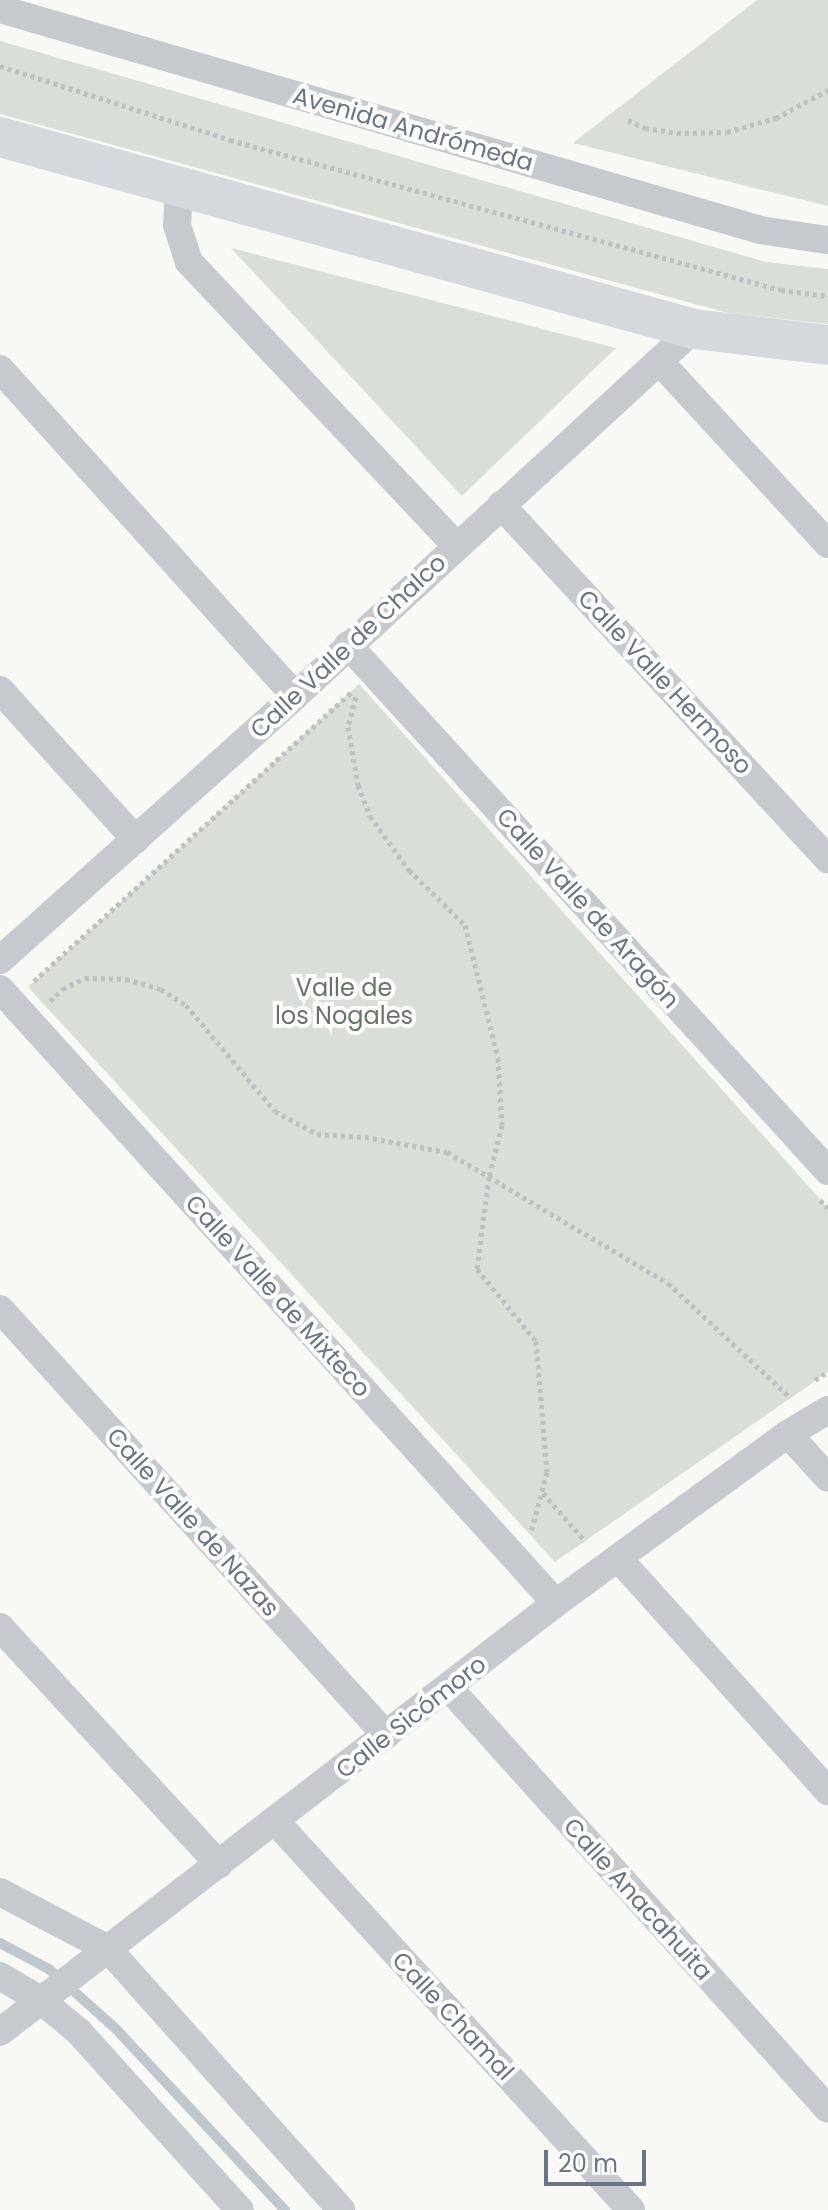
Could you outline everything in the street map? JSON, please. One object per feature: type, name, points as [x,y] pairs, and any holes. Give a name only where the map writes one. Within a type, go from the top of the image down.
[{"type":"street","name":"Avenida Andrómeda","points":[[0,9],[760,230],[828,240]]},
{"type":"street","points":[[0,137],[694,329],[828,345]]},
{"type":"street","points":[[179,188],[177,225],[189,262],[456,545]]},
{"type":"street","name":"Calle Valle de Chalco","points":[[0,960],[295,696],[694,329]]},
{"type":"street","points":[[659,361],[828,544]]},
{"type":"street","points":[[0,369],[295,696]]},
{"type":"street","name":"Calle Valle Hermoso","points":[[501,505],[828,859]]},
{"type":"street","name":"Calle Valle de Aragón","points":[[348,645],[823,1184]]},
{"type":"street","points":[[0,690],[136,840]]},
{"type":"street","name":"Calle Valle de Mixteco","points":[[14,988],[556,1603]]},
{"type":"street","name":"Calle Valle de Nazas","points":[[0,1309],[386,1735]]},
{"type":"street","name":"Calle Sicómoro","points":[[0,2032],[556,1603],[788,1434],[828,1410]]},
{"type":"street","points":[[788,1434],[828,1478]]},
{"type":"street","points":[[618,1558],[828,1791]]},
{"type":"street","points":[[0,1627],[219,1864]]},
{"type":"street","name":"Calle Anacahuita","points":[[449,1688],[828,2109]]},
{"type":"street","name":"Calle Chamal","points":[[276,1822],[631,2210]]},
{"type":"street","points":[[0,1892],[99,1956],[341,2210]]},
{"type":"street","points":[[0,1976],[48,1995],[240,2210]]},
{"type":"path","points":[[0,66],[230,140],[781,290],[828,296]]},
{"type":"path","points":[[628,120],[677,133],[727,132],[776,118],[828,90]]},
{"type":"path","points":[[14,988],[359,684],[348,727],[358,785],[370,816],[409,870],[465,925],[498,1058],[502,1125],[489,1177],[477,1269],[536,1341],[547,1472],[530,1535]]},
{"type":"path","points":[[45,1006],[63,989],[85,978],[126,979],[161,989],[186,1005],[275,1111],[317,1134],[365,1137],[447,1152],[668,1283],[790,1397]]},
{"type":"path","points":[[823,1184],[828,1208]]},
{"type":"path","points":[[542,1492],[585,1541]]},
{"type":"path","points":[[520,1523],[539,1544]]},
{"type":"green space","points":[[757,0],[828,0],[828,206],[573,143]]},
{"type":"green space","points":[[0,41],[766,262],[828,269],[828,324],[728,313],[0,114]]},
{"type":"green space","points":[[231,248],[616,348],[462,496]]},
{"type":"green space","name":"Valle de los Nogales","points":[[359,684],[828,1208],[828,1372],[555,1562],[28,987]]},
{"type":"waterway","points":[[0,1943],[49,1969],[116,2029],[285,2210]]}]
